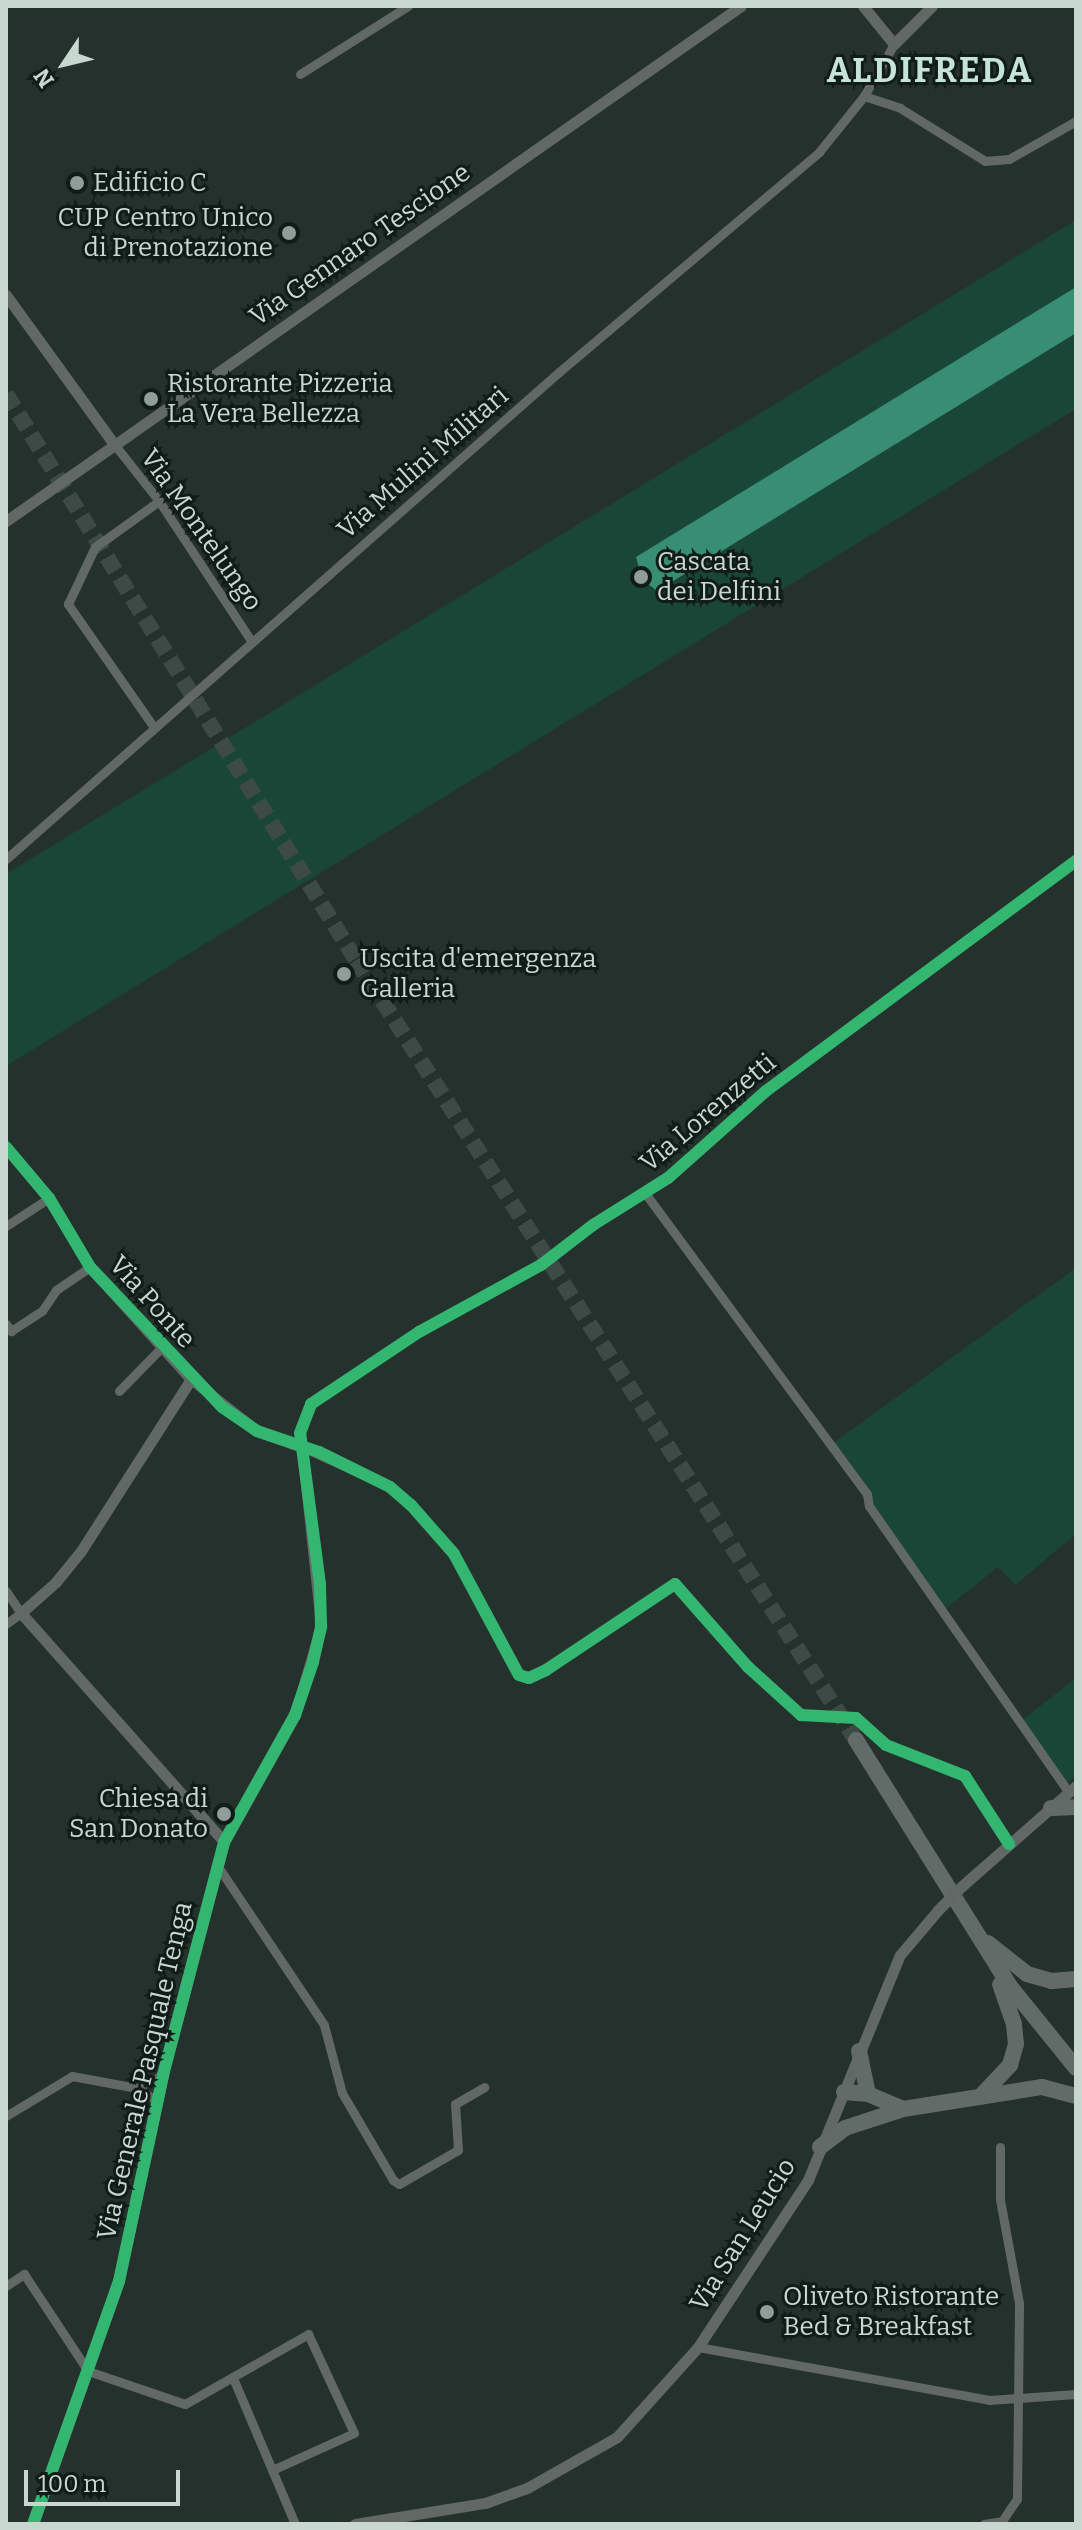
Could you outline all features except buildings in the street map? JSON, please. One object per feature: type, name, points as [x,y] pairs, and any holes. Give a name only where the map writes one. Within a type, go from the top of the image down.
[{"type":"highway","points":[[856,1740],[972,1929],[1076,2068]]},
{"type":"highway","points":[[1051,1808],[1074,1795]]},
{"type":"highway","points":[[972,1929],[1027,1974],[1052,1981],[1076,1979]]},
{"type":"highway","points":[[972,1929],[1006,1998],[1016,2044],[1010,2065],[980,2097]]},
{"type":"highway","points":[[859,2051],[868,2094]]},
{"type":"highway","points":[[820,2147],[870,2117],[903,2109],[1042,2087],[1076,2096]]},
{"type":"highway","points":[[844,2092],[868,2094],[903,2109]]},
{"type":"highway","points":[[844,2092],[854,2108],[870,2117]]},
{"type":"street","points":[[300,74],[408,6]]},
{"type":"street","name":"Via Gennaro Tescione","points":[[6,521],[741,6]]},
{"type":"street","points":[[863,6],[894,44],[932,6]]},
{"type":"street","name":"Via Mulini Militari","points":[[6,859],[153,726],[819,152],[864,96],[894,44]]},
{"type":"street","points":[[864,96],[900,108],[985,161],[1009,159],[1076,121]]},
{"type":"street","points":[[6,295],[114,444]]},
{"type":"street","name":"Via Montelungo","points":[[114,444],[159,501],[252,642]]},
{"type":"street","points":[[153,726],[68,604],[95,547],[159,501]]},
{"type":"street","name":"Via Lorenzetti","points":[[302,1447],[304,1418],[311,1404],[419,1332],[541,1265],[645,1193],[766,1091],[1076,861]]},
{"type":"street","name":"Via Ponte","points":[[6,1147],[49,1198],[90,1267],[191,1379],[257,1431],[302,1447]]},
{"type":"street","points":[[645,1193],[867,1494],[869,1506],[1074,1795]]},
{"type":"street","points":[[6,1226],[49,1198]]},
{"type":"street","points":[[6,1324],[11,1331],[32,1318],[47,1307],[56,1290],[90,1267]]},
{"type":"street","points":[[119,1391],[162,1347]]},
{"type":"street","points":[[6,1624],[56,1582],[81,1551],[191,1379]]},
{"type":"street","points":[[302,1447],[390,1487],[411,1505],[454,1554],[519,1675],[529,1678],[546,1670],[675,1584],[693,1599],[748,1667],[801,1715],[856,1718],[886,1745],[965,1776],[1009,1844]]},
{"type":"street","name":"Via Generale Pasquale Tenga","points":[[33,2524],[119,2281],[163,2075],[224,1842],[295,1715],[321,1626],[302,1447]]},
{"type":"street","points":[[6,1591],[21,1613],[224,1842]]},
{"type":"street","name":"Via San Leucio","points":[[355,2524],[485,2503],[527,2488],[617,2437],[698,2347],[808,2180],[900,1955],[962,1886],[1051,1808]]},
{"type":"street","points":[[217,1865],[324,2025],[342,2093],[393,2180],[399,2184],[458,2150],[455,2104],[484,2087]]},
{"type":"street","points":[[137,2088],[163,2075]]},
{"type":"street","points":[[6,2116],[72,2076],[137,2088],[157,2101]]},
{"type":"street","points":[[984,2524],[1002,2521],[1017,2499],[1019,2303],[1000,2199],[1000,2147]]},
{"type":"street","points":[[6,2286],[24,2274],[88,2371],[185,2404],[308,2334],[354,2433],[272,2470]]},
{"type":"street","points":[[698,2347],[989,2400],[1076,2394]]},
{"type":"street","points":[[233,2378],[295,2524]]},
{"type":"shaded area","points":[[1076,220],[1076,409],[6,1066],[6,874]]},
{"type":"shaded area","points":[[1076,287],[1076,333],[657,591],[642,579],[636,557]]},
{"type":"shaded area","points":[[1076,1268],[1076,1534],[1015,1585],[998,1567],[944,1610],[829,1446]]},
{"type":"shaded area","points":[[1076,1678],[1076,1775],[1067,1784],[1021,1721]]},
{"type":"tunnel","points":[[6,394],[356,960],[856,1740]]},
{"type":"cycle path","points":[[33,2524],[119,2281],[163,2075],[224,1842],[295,1715],[313,1662],[321,1626],[320,1584],[300,1433],[311,1404],[419,1332],[541,1265],[593,1225],[668,1178],[766,1091],[1076,861]]},
{"type":"cycle path","points":[[6,1147],[49,1198],[90,1267],[222,1407],[257,1431],[319,1452],[390,1487],[411,1505],[454,1554],[519,1675],[529,1678],[546,1670],[675,1584],[748,1667],[801,1715],[856,1718],[886,1745],[965,1776],[1009,1844]]},
{"type":"place","name":"Edificio C","points":[[77,183]]},
{"type":"place","name":"CUP Centro Unico di Prenotazione","points":[[289,233]]},
{"type":"place","name":"Ristorante Pizzeria La Vera Bellezza","points":[[151,399]]},
{"type":"place","name":"Cascata dei Delfini","points":[[641,577]]},
{"type":"place","name":"Uscita d'emergenza Galleria","points":[[344,974]]},
{"type":"place","name":"Chiesa di San Donato","points":[[224,1814]]},
{"type":"place","name":"Oliveto Ristorante Bed & Breakfast","points":[[767,2312]]},
{"type":"district","name":"ALDIFREDA","points":[[930,71]]}]
